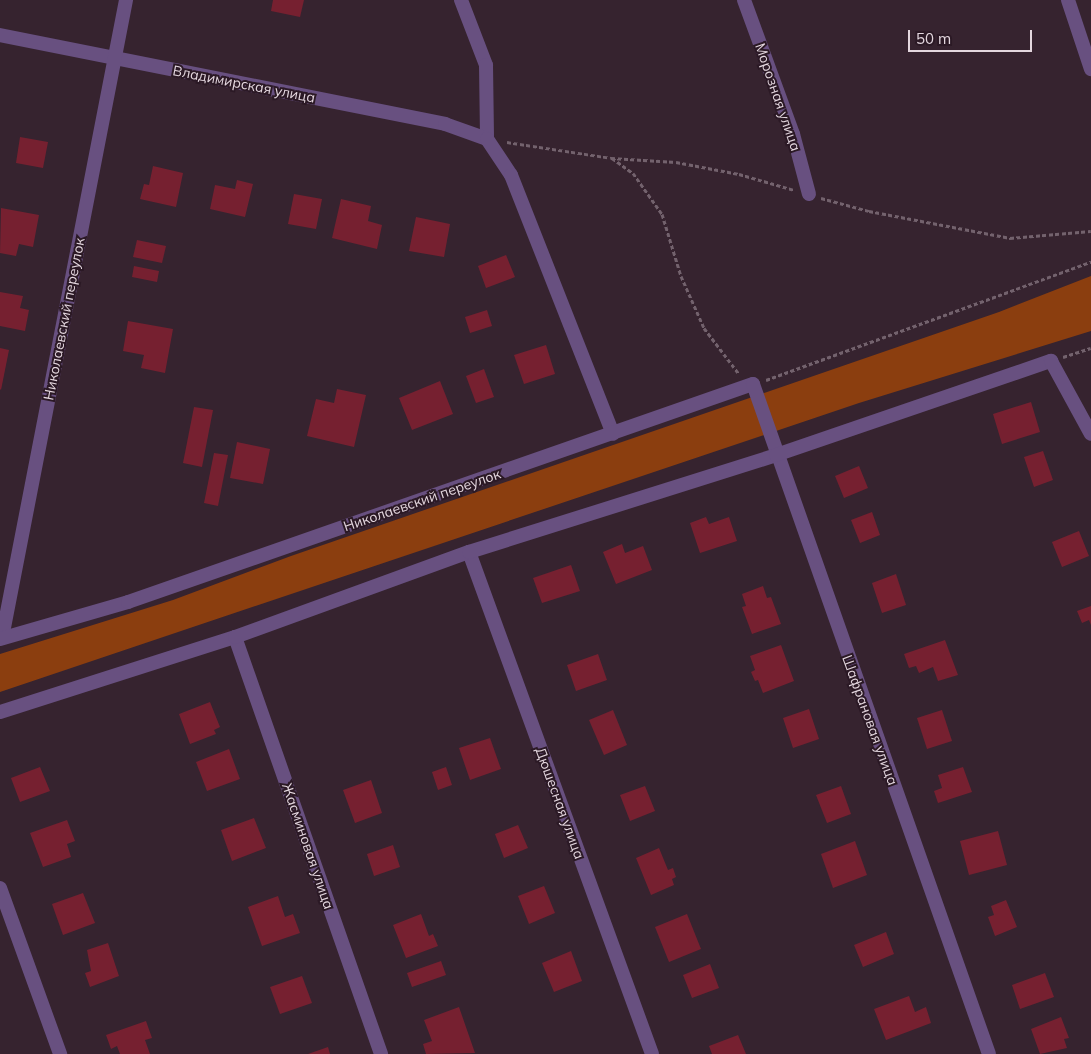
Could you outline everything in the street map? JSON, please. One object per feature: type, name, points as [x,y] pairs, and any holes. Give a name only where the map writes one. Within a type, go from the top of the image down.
[{"type":"street","name":"Николаевский переулок","points":[[126,0],[1,639],[128,602],[753,384]]},
{"type":"street","points":[[461,0],[486,65],[486,139],[511,175],[613,434]]},
{"type":"street","name":"Морозная улица","points":[[744,0],[793,134],[809,194]]},
{"type":"street","points":[[1068,0],[1091,69]]},
{"type":"street","name":"Владимирская улица","points":[[0,36],[445,124],[486,139]]},
{"type":"street","points":[[0,712],[235,637],[469,552],[776,455],[1050,361],[1091,434]]},
{"type":"street","name":"Шафрановая улица","points":[[753,384],[776,455],[989,1054]]},
{"type":"street","name":"Дюшесная улица","points":[[469,552],[652,1054]]},
{"type":"street","name":"Жасминовая улица","points":[[235,637],[381,1054]]},
{"type":"street","points":[[0,888],[60,1054]]},
{"type":"path","points":[[486,139],[611,158],[676,162],[739,174],[869,211],[1010,238],[1091,231]]},
{"type":"path","points":[[611,158],[633,173],[662,214],[680,276],[704,328],[733,370],[753,384],[904,332],[1091,262]]},
{"type":"path","points":[[1050,361],[1091,348]]},
{"type":"shaded area","points":[[1091,276],[1091,331],[859,403],[0,692],[0,654],[173,600],[291,556],[999,312]]},
{"type":"building","points":[[273,0],[304,0],[300,17],[271,11]]},
{"type":"building","points":[[20,137],[48,142],[43,168],[16,163]]},
{"type":"building","points":[[153,166],[183,173],[176,207],[140,199],[144,184],[149,185]]},
{"type":"building","points":[[237,180],[253,184],[245,217],[210,209],[215,185],[235,189]]},
{"type":"building","points":[[294,194],[322,199],[316,229],[288,224]]},
{"type":"building","points":[[341,199],[371,206],[368,221],[382,225],[377,249],[332,238]]},
{"type":"building","points":[[1,208],[39,215],[33,247],[19,244],[16,256],[0,253]]},
{"type":"building","points":[[416,217],[450,224],[444,257],[409,251]]},
{"type":"building","points":[[137,240],[166,246],[162,263],[133,257]]},
{"type":"building","points":[[506,255],[515,277],[486,288],[478,266]]},
{"type":"building","points":[[134,266],[159,271],[157,282],[132,277]]},
{"type":"building","points":[[0,292],[23,296],[20,308],[29,310],[25,331],[0,326]]},
{"type":"building","points":[[487,310],[492,326],[470,333],[465,317]]},
{"type":"building","points":[[128,321],[173,329],[165,373],[141,368],[144,355],[123,351]]},
{"type":"building","points":[[546,345],[555,374],[524,384],[514,355]]},
{"type":"building","points":[[0,348],[9,350],[1,390],[0,389]]},
{"type":"building","points":[[484,369],[494,397],[476,403],[466,376]]},
{"type":"building","points":[[440,381],[453,414],[412,430],[399,398]]},
{"type":"building","points":[[337,389],[366,395],[354,447],[307,436],[316,399],[334,403]]},
{"type":"building","points":[[1031,402],[1040,432],[1002,444],[993,414]]},
{"type":"building","points":[[194,407],[213,410],[202,467],[183,463]]},
{"type":"building","points":[[237,442],[270,449],[263,484],[230,478]]},
{"type":"building","points":[[1043,451],[1053,480],[1034,487],[1024,457]]},
{"type":"building","points":[[214,453],[228,455],[218,506],[204,503]]},
{"type":"building","points":[[859,466],[868,488],[844,498],[835,476]]},
{"type":"building","points":[[872,512],[880,535],[860,543],[851,520]]},
{"type":"building","points":[[706,517],[709,524],[729,517],[737,541],[700,553],[690,523]]},
{"type":"building","points":[[1079,531],[1089,556],[1062,567],[1052,542]]},
{"type":"building","points":[[622,544],[625,553],[643,546],[652,570],[616,584],[603,552]]},
{"type":"building","points":[[571,565],[580,591],[542,603],[533,578]]},
{"type":"building","points":[[896,574],[906,605],[882,613],[872,583]]},
{"type":"building","points":[[763,586],[767,598],[771,597],[781,624],[752,634],[742,607],[746,606],[742,594]]},
{"type":"building","points":[[1091,606],[1091,625],[1089,620],[1082,623],[1077,611]]},
{"type":"building","points":[[945,640],[958,675],[938,681],[933,667],[919,673],[916,666],[909,668],[904,654]]},
{"type":"building","points":[[781,645],[794,681],[763,693],[758,680],[755,681],[751,672],[755,670],[750,656]]},
{"type":"building","points":[[598,654],[607,680],[576,691],[567,665]]},
{"type":"building","points":[[210,702],[220,727],[214,730],[216,734],[190,744],[179,714]]},
{"type":"building","points":[[809,709],[819,739],[793,748],[783,718]]},
{"type":"building","points":[[613,710],[627,745],[604,755],[589,720]]},
{"type":"building","points":[[942,710],[952,741],[927,749],[917,718]]},
{"type":"building","points":[[490,738],[501,769],[470,780],[459,748]]},
{"type":"building","points":[[229,749],[240,779],[207,791],[196,762]]},
{"type":"building","points":[[40,767],[50,791],[20,802],[11,778]]},
{"type":"building","points":[[446,767],[452,785],[438,790],[432,772]]},
{"type":"building","points":[[963,767],[972,792],[938,803],[934,791],[942,788],[938,775]]},
{"type":"building","points":[[371,780],[382,813],[355,823],[343,790]]},
{"type":"building","points":[[645,786],[655,811],[630,821],[620,795]]},
{"type":"building","points":[[841,786],[851,814],[827,823],[816,795]]},
{"type":"building","points":[[254,818],[266,848],[232,861],[221,830]]},
{"type":"building","points":[[67,820],[75,841],[67,844],[71,857],[43,867],[30,833]]},
{"type":"building","points":[[518,825],[528,848],[504,858],[495,834]]},
{"type":"building","points":[[998,831],[1007,865],[969,875],[960,841]]},
{"type":"building","points":[[855,841],[867,875],[833,888],[821,854]]},
{"type":"building","points":[[393,845],[400,867],[374,876],[367,854]]},
{"type":"building","points":[[659,848],[668,870],[673,868],[676,877],[672,879],[674,885],[651,895],[636,858]]},
{"type":"building","points":[[544,886],[555,913],[529,924],[518,896]]},
{"type":"building","points":[[83,893],[95,923],[63,935],[52,904]]},
{"type":"building","points":[[278,896],[285,917],[293,914],[300,933],[262,946],[248,907]]},
{"type":"building","points":[[1006,900],[1017,927],[995,936],[988,917],[994,915],[991,906]]},
{"type":"building","points":[[421,914],[429,936],[433,934],[438,946],[406,958],[393,925]]},
{"type":"building","points":[[687,914],[701,949],[669,962],[655,927]]},
{"type":"building","points":[[886,932],[894,954],[863,967],[854,945]]},
{"type":"building","points":[[108,943],[119,976],[90,987],[85,973],[91,971],[87,950]]},
{"type":"building","points":[[571,951],[582,981],[554,992],[542,963]]},
{"type":"building","points":[[441,961],[446,975],[412,987],[407,973]]},
{"type":"building","points":[[710,964],[719,988],[692,998],[683,975]]},
{"type":"building","points":[[1045,973],[1054,997],[1020,1009],[1012,985]]},
{"type":"building","points":[[302,976],[312,1003],[280,1014],[270,987]]},
{"type":"building","points":[[909,996],[915,1012],[926,1007],[931,1023],[886,1040],[874,1009]]},
{"type":"building","points":[[459,1007],[475,1053],[426,1054],[423,1044],[432,1041],[424,1020]]},
{"type":"building","points":[[1061,1017],[1069,1038],[1064,1039],[1067,1048],[1040,1054],[1031,1029]]},
{"type":"building","points":[[146,1021],[152,1038],[145,1040],[150,1054],[120,1054],[117,1046],[111,1049],[106,1035]]},
{"type":"building","points":[[738,1035],[746,1054],[712,1054],[709,1046]]},
{"type":"building","points":[[328,1047],[330,1054],[308,1054]]}]
